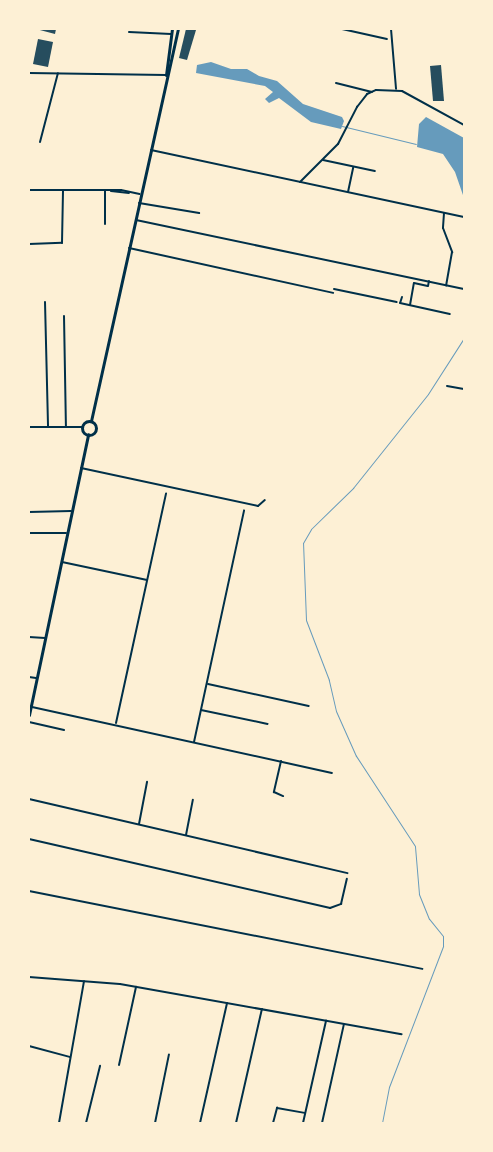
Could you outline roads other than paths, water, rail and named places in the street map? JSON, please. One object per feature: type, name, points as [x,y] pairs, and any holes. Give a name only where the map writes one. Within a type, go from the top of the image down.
[{"type":"main road","points":[[166,75],[172,29]]},
{"type":"main road","points":[[88,434],[83,427],[91,421],[166,75],[178,29]]},
{"type":"main road","points":[[29,715],[30,701],[37,678],[88,434],[96,429],[91,421]]},
{"type":"street","points":[[342,29],[387,39]]},
{"type":"street","points":[[391,29],[396,89]]},
{"type":"street","points":[[129,32],[171,34]]},
{"type":"street","points":[[29,72],[166,75]]},
{"type":"street","points":[[40,142],[58,73]]},
{"type":"street","points":[[336,83],[372,92],[396,89],[464,125]]},
{"type":"street","points":[[300,182],[338,144],[357,107],[372,92]]},
{"type":"street","points":[[150,150],[464,217]]},
{"type":"street","points":[[323,160],[375,171]]},
{"type":"street","points":[[348,192],[353,167]]},
{"type":"street","points":[[29,190],[110,191],[140,194]]},
{"type":"street","points":[[29,244],[62,243],[63,190]]},
{"type":"street","points":[[104,224],[105,191]]},
{"type":"street","points":[[138,203],[199,214]]},
{"type":"street","points":[[444,213],[443,228],[452,252],[446,284]]},
{"type":"street","points":[[135,220],[464,288]]},
{"type":"street","points":[[129,248],[333,293]]},
{"type":"street","points":[[410,305],[414,283],[428,286],[429,281]]},
{"type":"street","points":[[334,289],[397,302]]},
{"type":"street","points":[[402,297],[400,303],[450,314]]},
{"type":"street","points":[[45,302],[48,427]]},
{"type":"street","points":[[64,316],[66,427]]},
{"type":"street","points":[[447,386],[464,389]]},
{"type":"street","points":[[29,427],[83,427]]},
{"type":"street","points":[[81,468],[258,506],[265,500]]},
{"type":"street","points":[[116,724],[166,494]]},
{"type":"street","points":[[194,742],[244,510]]},
{"type":"street","points":[[29,512],[72,511]]},
{"type":"street","points":[[29,533],[68,533]]},
{"type":"street","points":[[62,562],[147,580]]},
{"type":"street","points":[[29,637],[45,638]]},
{"type":"street","points":[[29,677],[37,678]]},
{"type":"street","points":[[207,684],[309,706]]},
{"type":"street","points":[[31,706],[332,773]]},
{"type":"street","points":[[201,710],[268,724]]},
{"type":"street","points":[[29,722],[64,730]]},
{"type":"street","points":[[281,761],[274,792],[283,796]]},
{"type":"street","points":[[139,824],[148,782]]},
{"type":"street","points":[[29,799],[348,873]]},
{"type":"street","points":[[186,835],[193,800]]},
{"type":"street","points":[[29,839],[330,908],[341,904],[348,880]]},
{"type":"street","points":[[29,891],[422,969]]},
{"type":"street","points":[[29,977],[137,986],[402,1034]]},
{"type":"street","points":[[59,1123],[84,981]]},
{"type":"street","points":[[119,1065],[137,986]]},
{"type":"street","points":[[200,1123],[227,1003]]},
{"type":"street","points":[[236,1123],[262,1009]]},
{"type":"street","points":[[303,1123],[326,1021]]},
{"type":"street","points":[[322,1123],[344,1024]]},
{"type":"street","points":[[29,1046],[71,1057]]},
{"type":"street","points":[[155,1123],[169,1054]]},
{"type":"street","points":[[86,1123],[100,1066]]},
{"type":"street","points":[[272,1123],[277,1108],[305,1113]]},
{"type":"water","points":[[211,62],[231,69],[247,69],[259,76],[277,81],[303,104],[342,117],[344,121],[341,129],[311,122],[279,98],[269,103],[265,99],[273,92],[265,86],[196,73],[197,65]]},
{"type":"water","points":[[426,117],[464,138],[464,198],[455,172],[443,154],[417,147],[419,124]]},
{"type":"waterway","points":[[342,126],[416,144]]},
{"type":"waterway","points":[[382,1123],[389,1087],[443,946],[443,936],[429,919],[419,894],[415,846],[356,756],[336,711],[329,680],[306,620],[303,543],[311,529],[353,488],[428,394],[464,338]]}]
